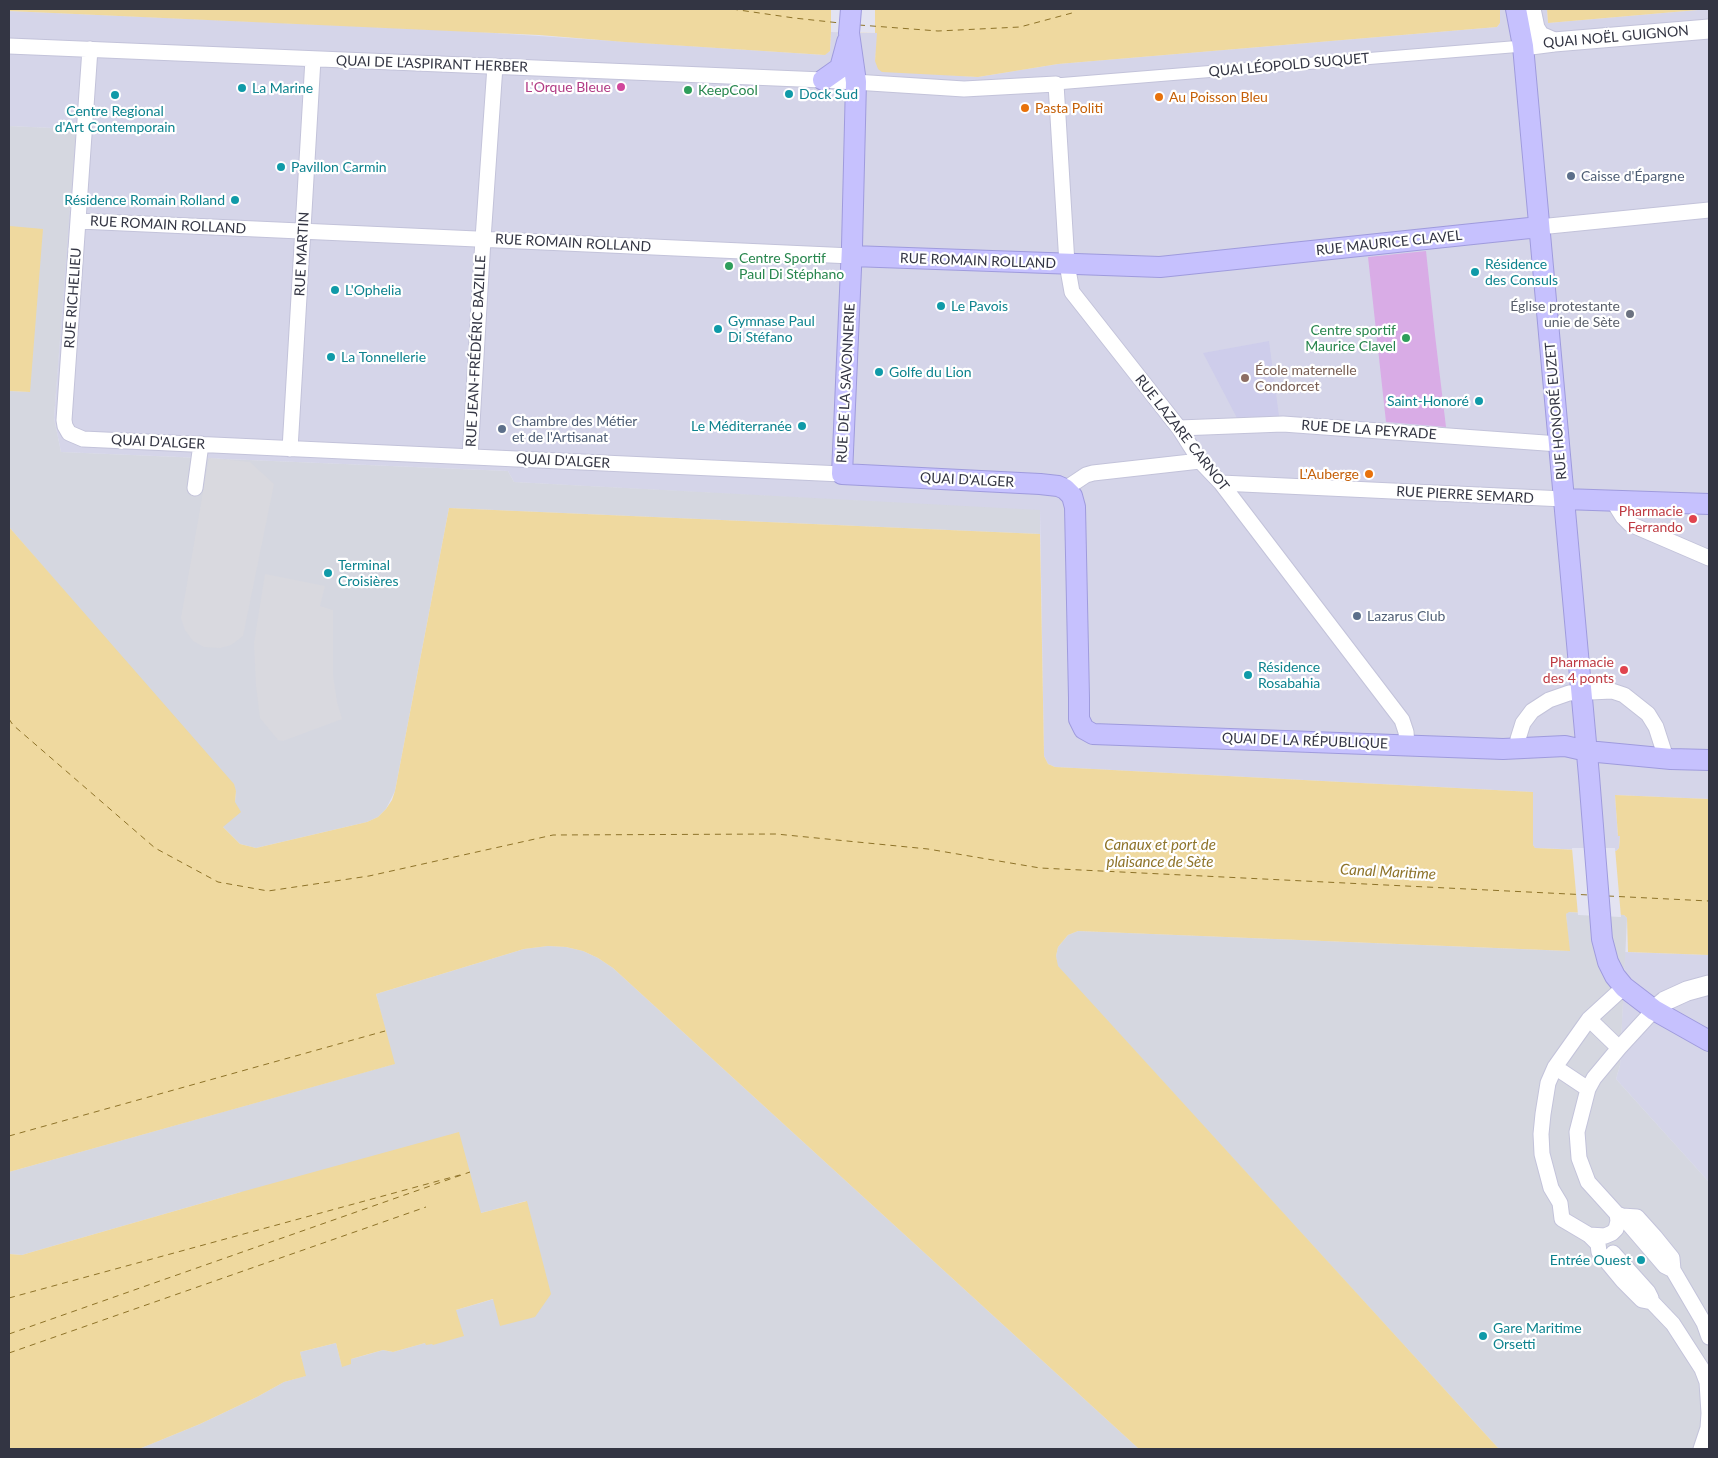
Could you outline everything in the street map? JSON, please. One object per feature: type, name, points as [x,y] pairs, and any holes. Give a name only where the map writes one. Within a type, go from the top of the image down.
[{"type":"main road","points":[[822,80],[840,68],[850,33],[851,9]]},
{"type":"main road","name":"RUE HONORÉ EUZET","points":[[1516,9],[1522,46],[1539,227],[1587,751],[1599,921],[1602,939],[1608,962],[1615,976],[1624,987],[1654,1010],[1709,1041]]},
{"type":"main road","name":"RUE DE LA SAVONNERIE","points":[[842,474],[852,256],[856,82],[850,33]]},
{"type":"main road","name":"RUE MAURICE CLAVEL","points":[[1067,264],[1160,267],[1539,227]]},
{"type":"main road","name":"RUE ROMAIN ROLLAND","points":[[852,256],[1067,264]]},
{"type":"main road","name":"QUAI D'ALGER","points":[[842,474],[1040,484],[1065,488]]},
{"type":"main road","name":"QUAI DE LA RÉPUBLIQUE","points":[[1065,488],[1072,496],[1075,507],[1079,719],[1084,729],[1092,734],[1517,749],[1565,746],[1587,751],[1668,758]]},
{"type":"main road","name":"RUE PIERRE SEMARD","points":[[1564,499],[1709,504]]},
{"type":"main road","points":[[1668,758],[1709,760]]},
{"type":"street","points":[[1531,9],[1535,28],[1540,36],[1554,42]]},
{"type":"street","name":"QUAI NOËL GUIGNON","points":[[1522,46],[1709,29]]},
{"type":"street","name":"QUAI DE L'ASPIRANT HERBER","points":[[9,46],[822,80],[964,89],[1056,84]]},
{"type":"street","name":"QUAI LÉOPOLD SUQUET","points":[[1056,84],[1522,46]]},
{"type":"street","name":"RUE RICHELIEU","points":[[65,426],[90,49]]},
{"type":"street","name":"RUE MARTIN","points":[[290,448],[313,59]]},
{"type":"street","name":"RUE JEAN-FRÉDÉRIC BAZILLE","points":[[470,457],[495,66]]},
{"type":"street","name":"RUE LAZARE CARNOT","points":[[1056,84],[1067,264],[1072,292],[1179,428],[1200,461],[1221,483],[1402,720],[1407,745]]},
{"type":"street","name":"RUE MAURICE CLAVEL","points":[[1539,227],[1709,210]]},
{"type":"street","name":"RUE ROMAIN ROLLAND","points":[[78,221],[852,256]]},
{"type":"street","name":"RUE DE LA PEYRADE","points":[[1179,428],[1283,424],[1559,444]]},
{"type":"street","name":"QUAI D'ALGER","points":[[65,426],[70,433],[83,439],[842,474]]},
{"type":"street","points":[[195,488],[201,444]]},
{"type":"street","points":[[1065,488],[1086,475],[1093,473],[1200,461]]},
{"type":"street","name":"RUE PIERRE SEMARD","points":[[1221,483],[1564,499]]},
{"type":"street","points":[[1613,501],[1630,524],[1709,558]]},
{"type":"street","points":[[1517,749],[1523,723],[1532,711],[1548,700],[1581,689],[1612,691],[1624,695],[1637,704],[1648,714],[1656,727],[1668,758]]},
{"type":"street","points":[[1708,1326],[1673,1270],[1672,1258],[1637,1217],[1619,1215],[1588,1182],[1579,1158],[1577,1132],[1588,1088],[1618,1048],[1665,1001],[1687,991],[1709,985]]},
{"type":"street","points":[[1624,987],[1589,1019],[1555,1068],[1548,1083],[1543,1114],[1542,1154],[1551,1188],[1560,1203],[1562,1219],[1594,1240],[1599,1252],[1623,1281],[1642,1300],[1652,1302],[1673,1324],[1695,1357],[1706,1382],[1709,1413],[1708,1428],[1701,1449]]},
{"type":"street","points":[[1589,1019],[1618,1048]]},
{"type":"street","points":[[1555,1068],[1588,1088]]},
{"type":"street","points":[[1594,1240],[1612,1233],[1616,1229],[1619,1215]]},
{"type":"shaded area","points":[[1500,9],[1547,9],[1548,23],[1709,9],[1709,799],[1615,795],[1618,836],[1620,836],[1619,848],[1616,851],[1535,848],[1532,839],[1533,792],[1055,767],[1048,764],[1044,756],[1040,511],[514,482],[508,471],[61,452],[54,418],[75,129],[9,126],[9,11],[464,31],[824,55],[830,51],[831,32],[878,33],[875,61],[933,74],[978,77],[1058,64],[1497,27],[1500,23]]},
{"type":"shaded area","points":[[9,126],[76,129],[54,418],[61,452],[508,471],[514,482],[1040,510],[1040,534],[449,508],[395,791],[386,809],[378,817],[367,822],[256,848],[240,844],[222,826],[235,802],[236,791],[9,527],[9,391],[29,392],[9,224]]},
{"type":"shaded area","name":"Centre sportif Maurice Clavel","points":[[1426,251],[1446,427],[1386,422],[1368,257]]},
{"type":"shaded area","name":"École maternelle Condorcet","points":[[1269,341],[1279,416],[1237,418],[1203,353]]},
{"type":"shaded area","points":[[209,458],[250,462],[274,484],[243,636],[231,645],[220,648],[204,647],[193,641],[185,630],[181,618]]},
{"type":"shaded area","points":[[265,574],[325,586],[320,606],[333,610],[333,675],[342,719],[283,741],[278,740],[260,718],[256,685],[254,643]]},
{"type":"shaded area","points":[[1568,912],[1624,915],[1627,918],[1620,1065],[1616,1079],[1709,1182],[1709,1449],[1499,1449],[1057,966],[1056,956],[1058,947],[1068,935],[1078,931],[1569,951],[1566,914]]},
{"type":"shaded area","points":[[548,946],[566,947],[583,951],[613,968],[1139,1449],[139,1449],[200,1424],[284,1382],[305,1376],[300,1352],[336,1343],[342,1366],[351,1359],[383,1350],[393,1352],[425,1343],[456,1310],[494,1299],[526,1201],[481,1213],[241,1192],[22,1255],[9,1254],[9,1172],[394,1064],[376,994],[524,949]]},
{"type":"shaded area","points":[[1625,952],[1709,955],[1709,1182],[1616,1079],[1620,1065]]},
{"type":"water","points":[[9,9],[1500,9],[1500,23],[1497,27],[1058,64],[978,77],[882,72],[878,69],[875,61],[877,33],[831,32],[830,51],[825,55],[539,35],[9,11]]},
{"type":"water","points":[[1547,9],[1709,9],[1548,23]]},
{"type":"water","points":[[9,224],[10,226],[43,229],[30,392],[9,391]]},
{"type":"water","points":[[449,508],[1040,534],[1044,756],[1048,764],[1055,767],[1533,792],[1533,845],[1535,848],[1616,851],[1619,848],[1620,836],[1618,836],[1615,795],[1709,799],[1709,955],[1628,952],[1627,918],[1624,915],[1569,912],[1566,914],[1570,951],[1078,931],[1068,935],[1058,947],[1056,956],[1058,966],[1499,1449],[1139,1449],[613,968],[583,951],[566,947],[548,946],[524,949],[376,994],[395,1064],[9,1172],[9,527],[234,784],[236,791],[235,802],[241,812],[223,827],[240,844],[256,848],[367,822],[378,817],[392,800]]},
{"type":"water","points":[[459,1132],[481,1213],[527,1201],[551,1294],[535,1317],[500,1326],[493,1299],[456,1310],[464,1336],[433,1345],[426,1345],[425,1343],[393,1352],[383,1350],[351,1359],[351,1364],[342,1367],[336,1343],[300,1352],[306,1376],[284,1382],[200,1424],[139,1449],[9,1449],[9,1254],[22,1255]]},
{"type":"pier","points":[[831,9],[875,9],[875,33],[831,32]]},
{"type":"pier","points":[[1572,848],[1615,848],[1621,917],[1578,915]]},
{"type":"ferry route","points":[[732,9],[840,23]]},
{"type":"ferry route","points":[[859,25],[938,31],[1020,27],[1072,13],[1075,9]]},
{"type":"ferry route","points":[[9,719],[13,725],[155,848],[218,882],[268,891],[369,876],[553,835],[776,834],[928,849],[1040,868],[1589,895]]},
{"type":"ferry route","points":[[1608,896],[1709,901]]},
{"type":"ferry route","points":[[9,1136],[385,1031]]},
{"type":"ferry route","points":[[9,1334],[470,1172]]},
{"type":"ferry route","points":[[9,1298],[460,1175]]},
{"type":"ferry route","points":[[9,1353],[426,1207]]},
{"type":"place","name":"L'Orque Bleue","points":[[621,87]]},
{"type":"place","name":"La Marine","points":[[242,88]]},
{"type":"place","name":"KeepCool","points":[[688,90]]},
{"type":"place","name":"Dock Sud","points":[[789,94]]},
{"type":"place","name":"Centre Regional d'Art Contemporain","points":[[115,95]]},
{"type":"place","name":"Au Poisson Bleu","points":[[1159,97]]},
{"type":"place","name":"Pasta Politi","points":[[1025,108]]},
{"type":"place","name":"Pavillon Carmin","points":[[281,167]]},
{"type":"place","name":"Caisse d'Épargne","points":[[1571,176]]},
{"type":"place","name":"Résidence Romain Rolland","points":[[235,200]]},
{"type":"place","name":"Centre Sportif Paul Di Stéphano","points":[[729,266]]},
{"type":"place","name":"Résidence des Consuls","points":[[1475,272]]},
{"type":"place","name":"L'Ophelia","points":[[335,290]]},
{"type":"place","name":"Le Pavois","points":[[941,306]]},
{"type":"place","name":"Église protestante unie de Sète","points":[[1630,314]]},
{"type":"place","name":"Gymnase Paul Di Stéfano","points":[[718,329]]},
{"type":"place","name":"Centre sportif Maurice Clavel","points":[[1406,338]]},
{"type":"place","name":"La Tonnellerie","points":[[331,357]]},
{"type":"place","name":"Golfe du Lion","points":[[879,372]]},
{"type":"place","name":"École maternelle Condorcet","points":[[1245,378]]},
{"type":"place","name":"Saint-Honoré","points":[[1479,401]]},
{"type":"place","name":"Le Méditerranée","points":[[802,426]]},
{"type":"place","name":"Chambre des Métier et de l'Artisanat","points":[[502,429]]},
{"type":"place","name":"L'Auberge","points":[[1369,474]]},
{"type":"place","name":"Pharmacie Ferrando","points":[[1693,519]]},
{"type":"place","name":"Terminal Croisières","points":[[328,573]]},
{"type":"place","name":"Lazarus Club","points":[[1357,616]]},
{"type":"place","name":"Pharmacie des 4 ponts","points":[[1624,670]]},
{"type":"place","name":"Résidence Rosabahia","points":[[1248,675]]},
{"type":"place","name":"Entrée Ouest","points":[[1641,1260]]},
{"type":"place","name":"Gare Maritime Orsetti","points":[[1483,1336]]},
{"type":"water label","name":"Canaux et port de plaisance de Sète","points":[[1160,854]]},
{"type":"water label","name":"Canal Maritime","points":[[1388,872]]}]
